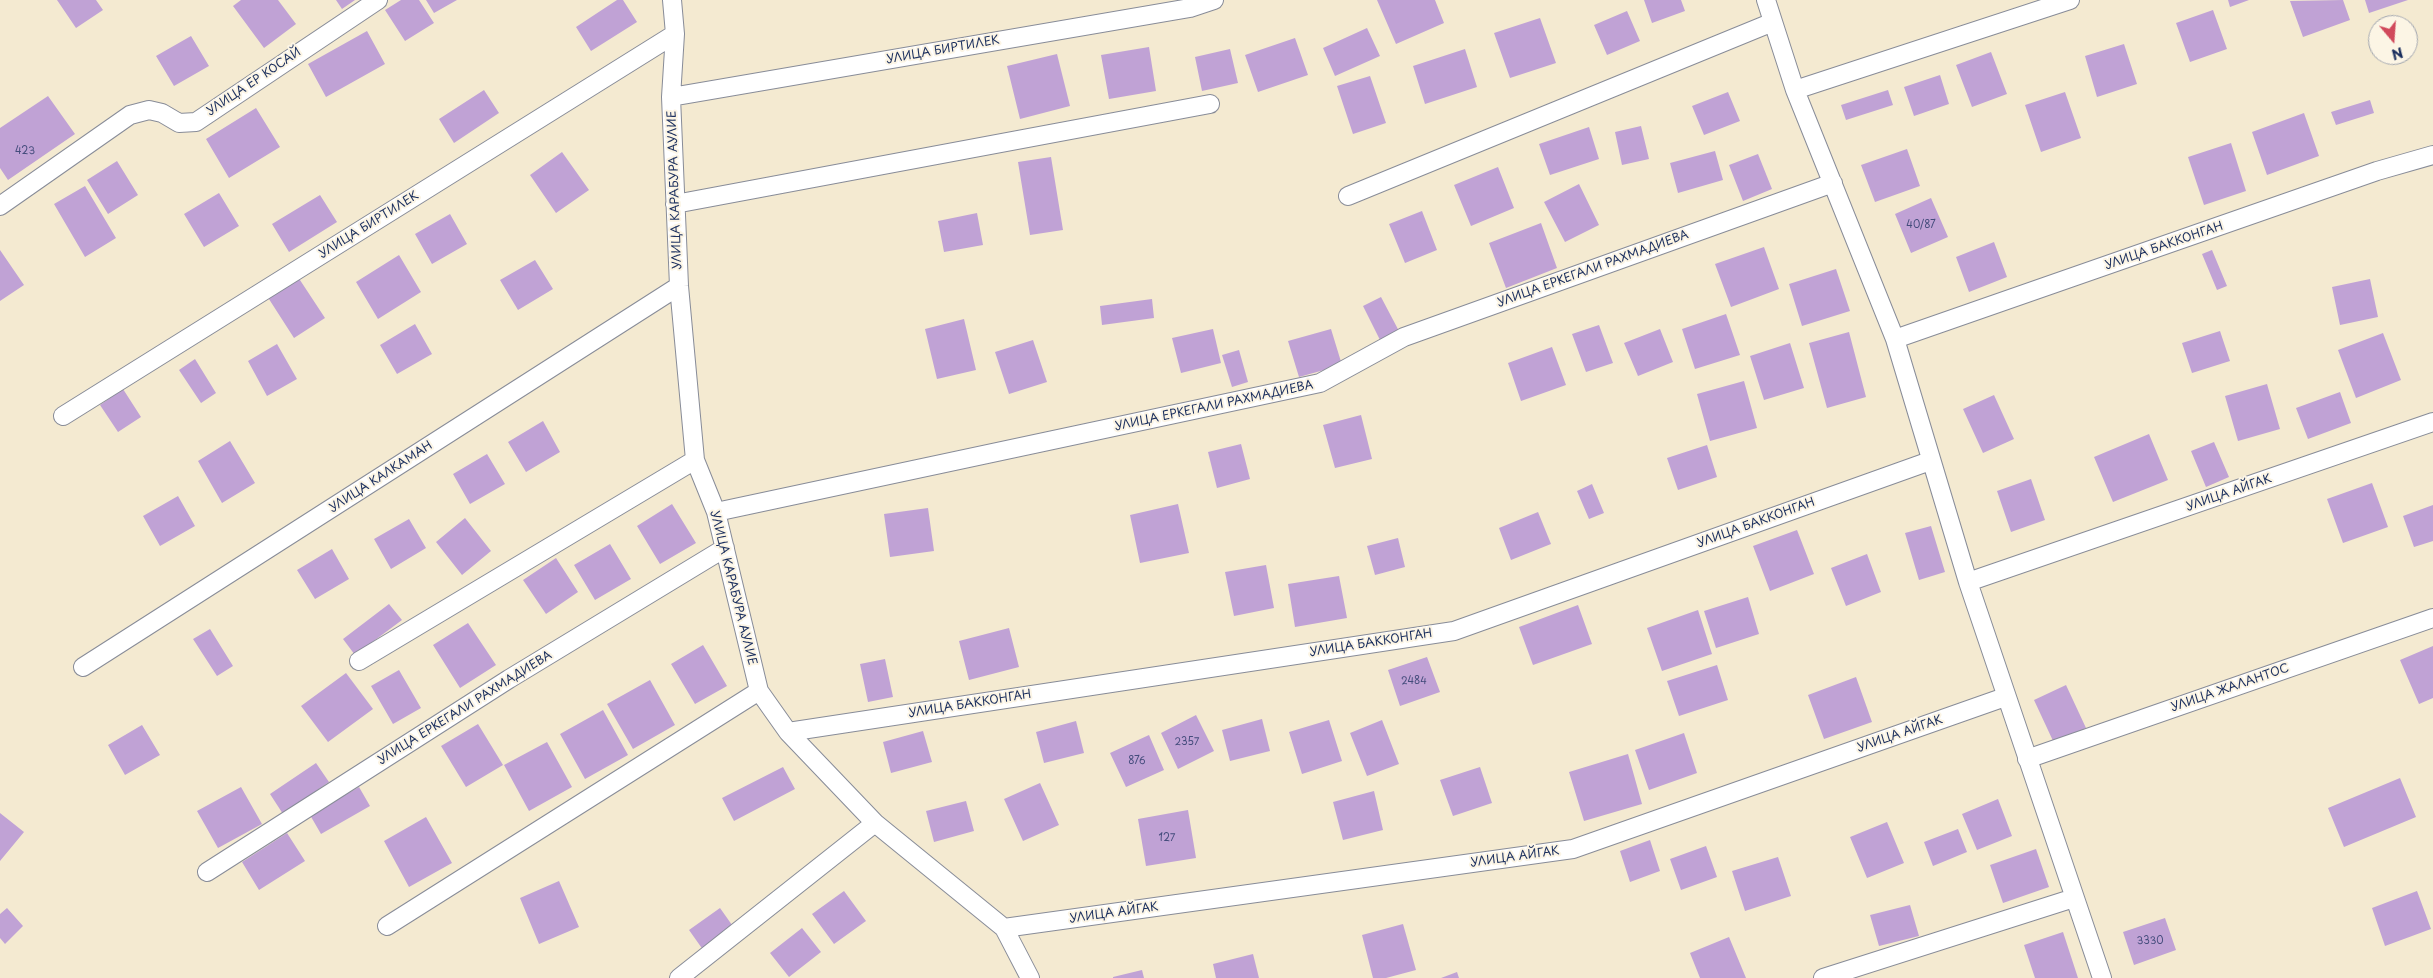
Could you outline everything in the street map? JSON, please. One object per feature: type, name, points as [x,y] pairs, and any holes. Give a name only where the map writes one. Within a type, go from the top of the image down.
[{"type":"street","name":"УЛИЦА ЕР КОСАЙ","points":[[0,206],[130,115],[149,110],[162,113],[179,123],[196,122],[378,0]]},
{"type":"street","name":"УЛИЦА КАРАБУРА АУЛИЕ","points":[[672,0],[675,34],[671,97],[675,204],[679,286],[694,460],[716,512],[759,691],[788,732],[875,823],[1004,928],[1030,978]]},
{"type":"street","name":"УЛИЦА БИРТИЛЕК","points":[[671,97],[1190,8],[1214,0]]},
{"type":"street","points":[[1766,0],[1795,90],[1895,339],[1930,461],[2005,697],[2102,978]]},
{"type":"street","points":[[1795,90],[2070,0]]},
{"type":"street","points":[[1348,196],[1773,22]]},
{"type":"street","name":"УЛИЦА БИРТИЛЕК","points":[[63,416],[675,34]]},
{"type":"street","points":[[675,204],[1210,104]]},
{"type":"street","name":"УЛИЦА БАККОНГАН","points":[[1895,339],[2377,172],[2433,155]]},
{"type":"street","name":"УЛИЦА ЕРКЕГАЛИ РАХМАДИЕВА","points":[[716,512],[1320,383],[1404,337],[1833,183]]},
{"type":"street","name":"УЛИЦА КАЛКАМАН","points":[[83,667],[679,286]]},
{"type":"street","name":"УЛИЦА АЙГАК","points":[[1968,582],[2433,422]]},
{"type":"street","points":[[359,661],[694,460]]},
{"type":"street","name":"УЛИЦА БАККОНГАН","points":[[788,732],[1454,631],[1930,461]]},
{"type":"street","name":"УЛИЦА ЕРКЕГАЛИ РАХМАДИЕВА","points":[[207,872],[509,678],[725,548]]},
{"type":"street","name":"УЛИЦА ЖАЛАНТОС","points":[[2026,759],[2433,618]]},
{"type":"street","points":[[387,926],[759,691]]},
{"type":"street","name":"УЛИЦА АЙГАК","points":[[1004,928],[1573,849],[2005,697]]},
{"type":"street","points":[[679,978],[875,823]]},
{"type":"street","points":[[1823,978],[2074,898]]},
{"type":"building","points":[[57,0],[96,0],[103,10],[76,28]]},
{"type":"building","points":[[241,0],[278,0],[296,24],[264,48],[233,6]]},
{"type":"building","points":[[336,0],[355,0],[342,9]]},
{"type":"building","points":[[401,0],[419,0],[434,23],[405,41],[385,10]]},
{"type":"building","points":[[426,0],[457,0],[434,13]]},
{"type":"building","points":[[617,0],[623,0],[637,22],[591,51],[576,27]]},
{"type":"building","points":[[1377,0],[1435,0],[1444,23],[1396,44]]},
{"type":"building","points":[[1644,0],[1681,0],[1685,11],[1652,23]]},
{"type":"building","points":[[2228,0],[2249,0],[2230,7]]},
{"type":"building","points":[[2343,0],[2350,20],[2303,37],[2290,1]]},
{"type":"building","points":[[2365,0],[2408,0],[2369,13]]},
{"type":"building","points":[[2213,10],[2227,49],[2190,62],[2176,23]]},
{"type":"building","points":[[1627,11],[1640,41],[1607,55],[1594,25]]},
{"type":"building","points":[[1540,18],[1556,63],[1510,78],[1494,33]]},
{"type":"building","points":[[1367,28],[1380,56],[1335,76],[1323,48]]},
{"type":"building","points":[[367,31],[385,64],[326,97],[308,64]]},
{"type":"building","points":[[191,36],[209,66],[174,86],[156,56]]},
{"type":"building","points":[[1295,38],[1308,75],[1258,92],[1245,55]]},
{"type":"building","points":[[2124,44],[2137,84],[2097,97],[2085,56]]},
{"type":"building","points":[[1149,47],[1156,91],[1109,99],[1101,55]]},
{"type":"building","points":[[1230,49],[1238,83],[1202,91],[1195,57]]},
{"type":"building","points":[[1465,49],[1477,87],[1425,104],[1413,66]]},
{"type":"building","points":[[1991,52],[2007,94],[1972,107],[1956,65]]},
{"type":"building","points":[[1057,54],[1070,106],[1020,119],[1007,66]]},
{"type":"building","points":[[1940,75],[1949,104],[1914,116],[1904,87]]},
{"type":"building","points":[[1370,76],[1386,123],[1353,134],[1337,86]]},
{"type":"building","points":[[484,90],[499,113],[454,143],[439,119]]},
{"type":"building","points":[[1888,90],[1893,105],[1846,120],[1841,105]]},
{"type":"building","points":[[1728,92],[1740,121],[1704,135],[1692,106]]},
{"type":"building","points":[[2065,92],[2081,138],[2041,152],[2025,105]]},
{"type":"building","points":[[48,96],[75,134],[8,180],[0,168],[0,128]]},
{"type":"building","points":[[2370,100],[2374,113],[2336,125],[2331,112]]},
{"type":"building","points":[[256,108],[280,147],[229,178],[206,139]]},
{"type":"building","points":[[2304,113],[2319,156],[2267,175],[2252,132]]},
{"type":"building","points":[[1641,126],[1649,159],[1622,165],[1615,132]]},
{"type":"building","points":[[1589,127],[1599,159],[1550,175],[1539,144]]},
{"type":"building","points":[[2231,143],[2246,191],[2204,205],[2188,157]]},
{"type":"building","points":[[1907,149],[1920,186],[1875,202],[1861,165]]},
{"type":"building","points":[[1715,151],[1723,180],[1678,193],[1670,163]]},
{"type":"building","points":[[562,152],[589,190],[556,213],[530,175]]},
{"type":"building","points":[[1758,154],[1772,189],[1743,201],[1729,165]]},
{"type":"building","points":[[1051,157],[1063,230],[1030,235],[1018,162]]},
{"type":"building","points":[[117,161],[138,195],[108,214],[87,180]]},
{"type":"building","points":[[1498,167],[1514,208],[1471,226],[1454,185]]},
{"type":"building","points":[[1579,184],[1599,225],[1565,242],[1544,202]]},
{"type":"building","points":[[85,186],[116,238],[85,257],[54,204]]},
{"type":"building","points":[[219,193],[239,226],[204,247],[184,214]]},
{"type":"building","points":[[320,195],[337,222],[289,252],[272,224]]},
{"type":"building","points":[[1931,198],[1948,237],[1911,253],[1895,214]]},
{"type":"building","points":[[1422,211],[1437,250],[1405,263],[1389,224]]},
{"type":"building","points":[[977,213],[983,245],[944,252],[938,221]]},
{"type":"building","points":[[450,214],[467,244],[432,264],[415,234]]},
{"type":"building","points":[[1541,223],[1557,268],[1506,288],[1489,243]]},
{"type":"building","points":[[1994,242],[2007,277],[1969,292],[1956,257]]},
{"type":"building","points":[[1764,247],[1779,289],[1731,307],[1715,264]]},
{"type":"building","points":[[0,250],[24,285],[0,301]]},
{"type":"building","points":[[2212,250],[2227,286],[2217,290],[2202,254]]},
{"type":"building","points":[[399,255],[421,292],[378,319],[356,282]]},
{"type":"building","points":[[535,260],[553,289],[518,310],[500,280]]},
{"type":"building","points":[[1836,269],[1850,311],[1802,326],[1789,284]]},
{"type":"building","points":[[298,277],[325,318],[294,338],[267,296]]},
{"type":"building","points":[[2370,279],[2378,317],[2340,325],[2332,287]]},
{"type":"building","points":[[1381,297],[1400,333],[1381,342],[1363,306]]},
{"type":"building","points":[[1152,299],[1154,318],[1102,325],[1100,306]]},
{"type":"building","points":[[1726,314],[1740,355],[1695,369],[1682,329]]},
{"type":"building","points":[[964,319],[976,370],[937,379],[925,329]]},
{"type":"building","points":[[415,324],[432,354],[397,374],[380,345]]},
{"type":"building","points":[[1599,325],[1613,363],[1586,372],[1572,334]]},
{"type":"building","points":[[1213,329],[1221,363],[1181,373],[1172,338]]},
{"type":"building","points":[[1331,329],[1342,365],[1299,377],[1288,341]]},
{"type":"building","points":[[1660,329],[1673,362],[1638,376],[1624,343]]},
{"type":"building","points":[[2220,331],[2230,361],[2192,373],[2182,343]]},
{"type":"building","points":[[1849,332],[1866,397],[1827,408],[1809,343]]},
{"type":"building","points":[[2383,333],[2401,380],[2356,398],[2338,350]]},
{"type":"building","points":[[1033,340],[1047,382],[1009,394],[995,352]]},
{"type":"building","points":[[1790,343],[1804,388],[1764,400],[1750,356]]},
{"type":"building","points":[[277,344],[297,379],[267,396],[248,361]]},
{"type":"building","points":[[1552,347],[1566,385],[1521,401],[1508,363]]},
{"type":"building","points":[[1239,350],[1248,382],[1232,387],[1222,355]]},
{"type":"building","points":[[195,359],[216,393],[201,403],[179,370]]},
{"type":"building","points":[[1744,381],[1757,428],[1710,441],[1697,394]]},
{"type":"building","points":[[2267,384],[2280,429],[2238,441],[2225,396]]},
{"type":"building","points":[[123,389],[141,417],[118,432],[100,405]]},
{"type":"building","points":[[2340,392],[2351,423],[2308,439],[2296,408]]},
{"type":"building","points":[[1994,395],[2014,439],[1983,453],[1963,409]]},
{"type":"building","points":[[1361,415],[1372,459],[1335,468],[1323,425]]},
{"type":"building","points":[[543,421],[560,452],[526,472],[508,442]]},
{"type":"building","points":[[2149,434],[2168,480],[2113,502],[2094,457]]},
{"type":"building","points":[[230,441],[255,483],[222,503],[198,461]]},
{"type":"building","points":[[2214,442],[2229,477],[2206,487],[2191,451]]},
{"type":"building","points":[[1241,444],[1250,479],[1217,488],[1208,452]]},
{"type":"building","points":[[1707,445],[1717,477],[1678,490],[1667,458]]},
{"type":"building","points":[[487,454],[505,484],[470,504],[453,474]]},
{"type":"building","points":[[2031,479],[2045,520],[2011,532],[1997,491]]},
{"type":"building","points":[[2372,483],[2388,527],[2343,543],[2327,499]]},
{"type":"building","points":[[1592,484],[1604,513],[1589,519],[1577,491]]},
{"type":"building","points":[[178,496],[195,526],[160,546],[143,516]]},
{"type":"building","points":[[672,504],[696,543],[660,564],[637,526]]},
{"type":"building","points":[[1178,504],[1189,553],[1140,563],[1130,515]]},
{"type":"building","points":[[2433,505],[2433,541],[2414,547],[2403,516]]},
{"type":"building","points":[[928,508],[934,551],[890,557],[884,514]]},
{"type":"building","points":[[1538,512],[1551,544],[1511,560],[1499,528]]},
{"type":"building","points":[[465,518],[491,551],[462,575],[436,542]]},
{"type":"building","points":[[409,519],[426,548],[391,569],[374,539]]},
{"type":"building","points":[[1931,526],[1945,572],[1919,580],[1905,533]]},
{"type":"building","points":[[1797,530],[1814,574],[1770,591],[1753,546]]},
{"type":"building","points":[[1398,538],[1405,567],[1375,575],[1367,546]]},
{"type":"building","points":[[610,544],[631,579],[595,600],[574,565]]},
{"type":"building","points":[[332,549],[349,579],[315,599],[297,570]]},
{"type":"building","points":[[1867,554],[1881,592],[1846,606],[1831,568]]},
{"type":"building","points":[[556,558],[578,592],[546,614],[523,580]]},
{"type":"building","points":[[1266,565],[1274,608],[1234,616],[1225,572]]},
{"type":"building","points":[[1339,576],[1347,618],[1295,627],[1288,584]]},
{"type":"building","points":[[1748,597],[1759,634],[1716,648],[1704,611]]},
{"type":"building","points":[[389,604],[402,620],[355,655],[343,639]]},
{"type":"building","points":[[1578,605],[1592,644],[1533,665],[1519,627]]},
{"type":"building","points":[[1698,610],[1712,654],[1662,671],[1647,628]]},
{"type":"building","points":[[468,623],[496,665],[460,688],[433,645]]},
{"type":"building","points":[[1009,628],[1019,667],[969,680],[959,641]]},
{"type":"building","points":[[210,629],[233,666],[217,676],[193,639]]},
{"type":"building","points":[[703,645],[727,686],[695,704],[671,664]]},
{"type":"building","points":[[2433,646],[2433,698],[2419,704],[2400,660]]},
{"type":"building","points":[[1427,657],[1440,692],[1400,706],[1388,670]]},
{"type":"building","points":[[885,659],[893,697],[868,702],[860,664]]},
{"type":"building","points":[[1717,665],[1728,700],[1679,716],[1667,681]]},
{"type":"building","points":[[399,670],[421,708],[393,724],[371,686]]},
{"type":"building","points":[[346,673],[373,709],[328,742],[301,706]]},
{"type":"building","points":[[1856,677],[1872,722],[1824,739],[1808,695]]},
{"type":"building","points":[[650,680],[675,725],[633,749],[607,704]]},
{"type":"building","points":[[2066,685],[2086,728],[2054,743],[2034,700]]},
{"type":"building","points":[[603,710],[628,755],[585,779],[560,734]]},
{"type":"building","points":[[1196,715],[1214,751],[1178,769],[1161,733]]},
{"type":"building","points":[[1262,719],[1270,751],[1230,761],[1222,730]]},
{"type":"building","points":[[1329,720],[1342,761],[1302,774],[1289,732]]},
{"type":"building","points":[[1382,720],[1399,764],[1367,776],[1350,733]]},
{"type":"building","points":[[1076,721],[1084,753],[1044,763],[1036,732]]},
{"type":"building","points":[[478,724],[503,765],[466,787],[441,746]]},
{"type":"building","points":[[142,725],[160,755],[125,775],[108,745]]},
{"type":"building","points":[[923,731],[932,762],[891,773],[883,742]]},
{"type":"building","points":[[1684,733],[1697,773],[1649,790],[1635,750]]},
{"type":"building","points":[[1149,735],[1164,770],[1126,787],[1110,753]]},
{"type":"building","points":[[547,742],[572,787],[529,811],[504,765]]},
{"type":"building","points":[[1628,754],[1642,804],[1584,821],[1569,772]]},
{"type":"building","points":[[316,763],[329,782],[283,814],[270,794]]},
{"type":"building","points":[[783,767],[795,789],[734,821],[722,798]]},
{"type":"building","points":[[1480,767],[1492,803],[1453,816],[1440,780]]},
{"type":"building","points":[[2400,778],[2416,817],[2344,847],[2328,808]]},
{"type":"building","points":[[1040,783],[1059,825],[1023,841],[1004,799]]},
{"type":"building","points":[[241,787],[262,824],[218,848],[197,811]]},
{"type":"building","points":[[359,787],[370,806],[321,834],[310,815]]},
{"type":"building","points":[[1374,791],[1383,830],[1343,840],[1333,802]]},
{"type":"building","points":[[1998,799],[2012,836],[1977,850],[1962,814]]},
{"type":"building","points":[[966,801],[974,831],[934,842],[926,811]]},
{"type":"building","points":[[1188,810],[1196,858],[1146,866],[1138,819]]},
{"type":"building","points":[[0,813],[24,832],[0,861]]},
{"type":"building","points":[[426,817],[452,863],[409,887],[384,841]]},
{"type":"building","points":[[1887,822],[1904,863],[1867,878],[1850,837]]},
{"type":"building","points":[[1958,829],[1967,852],[1933,866],[1924,842]]},
{"type":"building","points":[[287,833],[305,861],[259,890],[242,862]]},
{"type":"building","points":[[1650,840],[1660,871],[1630,882],[1620,851]]},
{"type":"building","points":[[1706,846],[1717,877],[1681,890],[1670,859]]},
{"type":"building","points":[[2036,849],[2049,887],[2003,903],[1990,865]]},
{"type":"building","points":[[1778,857],[1791,896],[1745,911],[1732,871]]},
{"type":"building","points":[[559,881],[579,927],[539,944],[520,898]]},
{"type":"building","points":[[844,891],[866,921],[834,944],[812,914]]},
{"type":"building","points":[[2417,891],[2431,929],[2385,946],[2372,908]]},
{"type":"building","points":[[1910,905],[1919,936],[1879,946],[1870,915]]},
{"type":"building","points":[[7,908],[23,926],[5,944],[0,938],[0,914]]},
{"type":"building","points":[[720,908],[737,932],[706,954],[689,930]]},
{"type":"building","points":[[2165,918],[2176,950],[2134,965],[2123,932]]},
{"type":"building","points":[[1403,924],[1416,970],[1386,978],[1373,978],[1362,935]]},
{"type":"building","points":[[802,928],[821,952],[789,977],[770,953]]},
{"type":"building","points":[[2063,932],[2078,978],[2035,978],[2024,945]]},
{"type":"building","points":[[1729,937],[1746,978],[1700,978],[1690,953]]},
{"type":"building","points":[[1253,954],[1259,978],[1216,978],[1213,964]]},
{"type":"building","points":[[1142,970],[1144,978],[1113,978],[1113,977]]},
{"type":"building","points":[[1457,972],[1459,978],[1441,978]]}]
